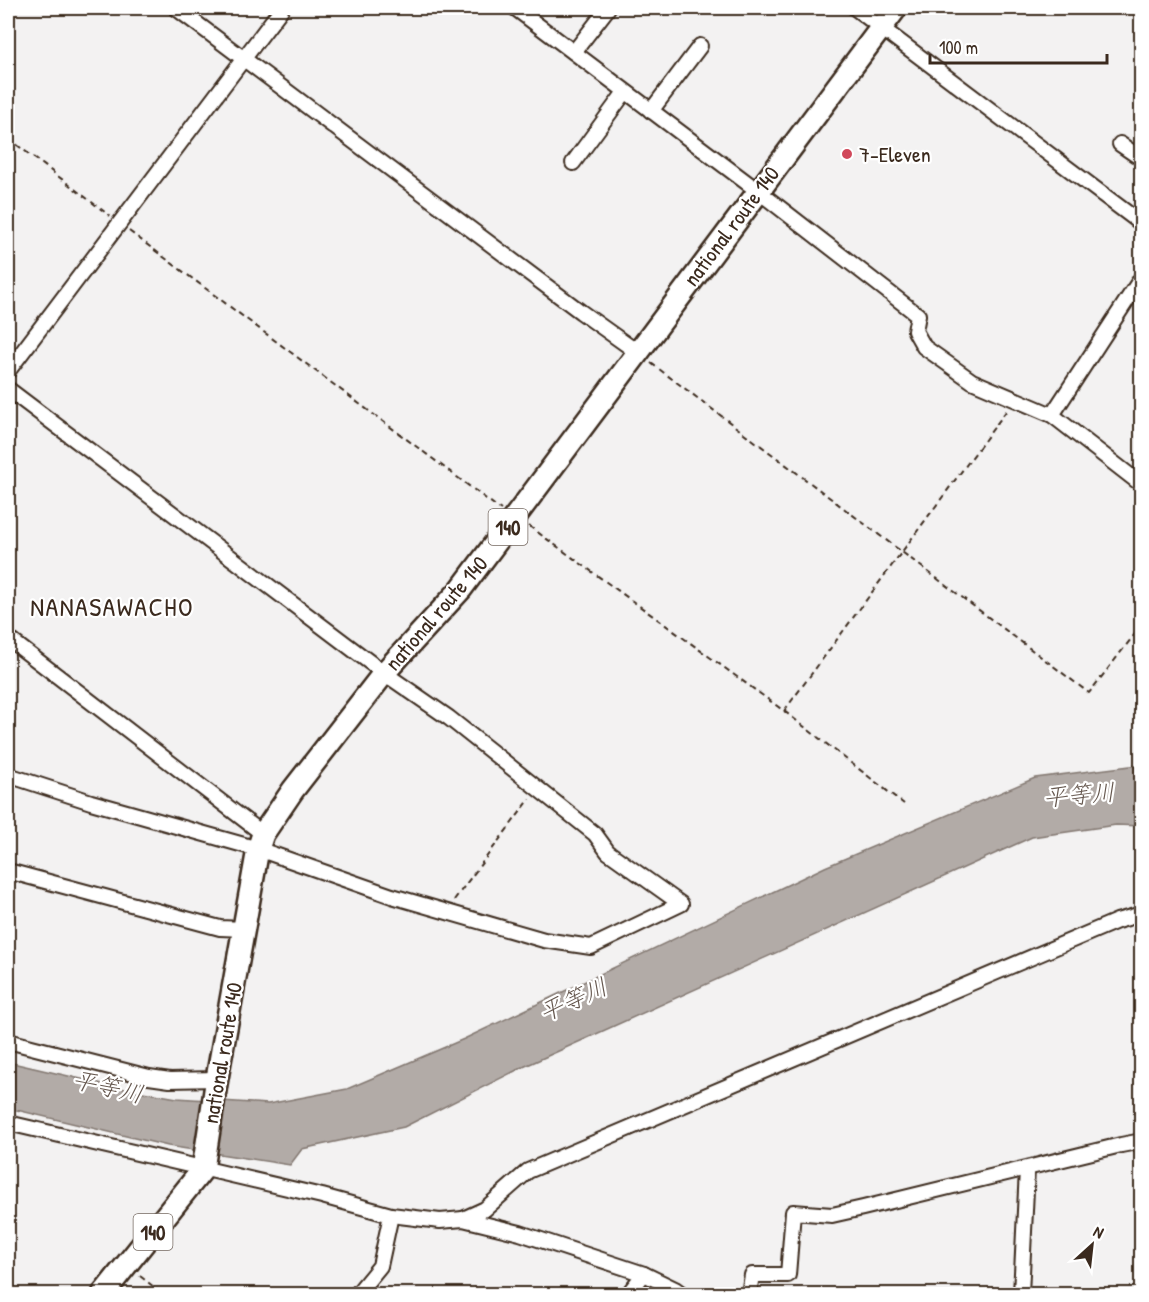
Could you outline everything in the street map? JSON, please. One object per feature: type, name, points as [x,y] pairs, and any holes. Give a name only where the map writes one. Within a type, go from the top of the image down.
[{"type":"highway","name":"national route 140","points":[[204,1166],[216,1081],[261,842],[293,790],[384,673],[461,589],[896,8]]},
{"type":"highway","name":"140","points":[[103,1294],[204,1166]]},
{"type":"street","points":[[176,8],[637,352]]},
{"type":"street","points":[[8,370],[282,8]]},
{"type":"street","points":[[515,8],[758,190],[918,315],[915,331],[924,347],[972,381],[1052,416],[1142,485]]},
{"type":"street","points":[[574,52],[608,8]]},
{"type":"street","points":[[855,8],[1142,224]]},
{"type":"street","points":[[651,111],[700,46]]},
{"type":"street","points":[[573,163],[626,92]]},
{"type":"street","points":[[1120,144],[1142,159]]},
{"type":"street","points":[[1052,416],[1142,277]]},
{"type":"street","points":[[8,389],[384,673],[449,718],[595,834],[608,852],[681,904],[591,947],[544,940],[392,896],[261,842],[92,802],[8,775]]},
{"type":"street","points":[[8,638],[261,842]]},
{"type":"street","points":[[8,871],[220,928],[244,929]]},
{"type":"street","points":[[462,1220],[485,1209],[528,1171],[1106,925],[1142,915]]},
{"type":"street","points":[[8,1041],[149,1077],[216,1081]]},
{"type":"street","points":[[8,1123],[204,1166],[391,1215],[440,1221],[462,1220],[520,1233],[644,1274],[682,1294]]},
{"type":"street","points":[[749,1294],[752,1275],[788,1275],[793,1212],[832,1215],[1121,1145],[1142,1142]]},
{"type":"street","points":[[1021,1294],[1027,1168]]},
{"type":"street","points":[[357,1294],[380,1266],[391,1215]]},
{"type":"street","points":[[628,1294],[644,1274]]},
{"type":"path","points":[[8,138],[498,509],[516,516],[784,711],[904,804]]},
{"type":"path","points":[[637,352],[1089,693],[1142,625]]},
{"type":"path","points":[[784,711],[1014,400]]},
{"type":"path","points":[[445,912],[537,790]]},
{"type":"path","points":[[126,1265],[163,1294]]},
{"type":"water","name":"平等川","points":[[1141,766],[1141,826],[1116,825],[1032,837],[521,1068],[404,1127],[302,1149],[290,1165],[168,1146],[8,1108],[8,1062],[120,1088],[177,1098],[268,1104],[347,1089],[464,1039],[825,867],[1035,778]]},
{"type":"place","name":"7-Eleven","points":[[847,154]]},
{"type":"district","name":"NANASAWACHO","points":[[112,606]]}]
